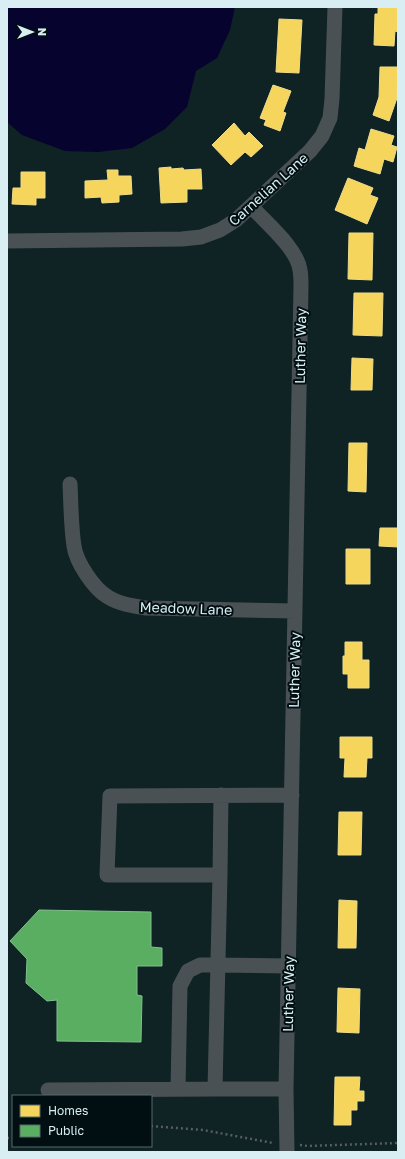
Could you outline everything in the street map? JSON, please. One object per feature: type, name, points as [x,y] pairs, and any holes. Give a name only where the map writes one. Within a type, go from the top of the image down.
[{"type":"street","name":"Carnelian Lane","points":[[7,241],[182,239],[201,237],[220,230],[236,220],[310,151],[322,136],[330,118],[332,99],[335,7]]},
{"type":"street","name":"Luther Way","points":[[251,206],[284,240],[294,253],[300,269],[301,286],[286,1088],[287,1152]]},
{"type":"street","name":"Meadow Lane","points":[[70,484],[74,548],[81,567],[92,583],[107,597],[126,604],[146,608],[295,611]]},
{"type":"street","points":[[215,1089],[222,795]]},
{"type":"street","points":[[220,875],[107,875],[110,796],[292,795]]},
{"type":"street","points":[[178,1089],[180,986],[188,971],[200,965],[288,966]]},
{"type":"street","points":[[48,1090],[286,1088]]},
{"type":"shaded area","points":[[7,7],[235,7],[230,30],[217,58],[196,71],[187,107],[165,129],[132,148],[98,152],[65,151],[22,135],[7,122]]},
{"type":"building: Homes","points":[[378,7],[398,7],[398,32],[395,31],[394,46],[374,45],[375,14],[378,14]]},
{"type":"building: Homes","points":[[279,19],[302,20],[299,73],[276,72]]},
{"type":"building: Homes","points":[[380,67],[398,67],[397,98],[389,121],[373,115],[379,97]]},
{"type":"building: Homes","points":[[273,85],[291,91],[283,112],[286,113],[280,131],[264,125],[266,120],[260,118]]},
{"type":"building: Homes","points":[[234,123],[245,136],[249,132],[263,146],[251,157],[245,152],[231,165],[212,145]]},
{"type":"building: Homes","points":[[371,129],[394,136],[391,145],[397,147],[393,162],[384,159],[380,174],[354,166],[359,148],[365,150]]},
{"type":"building: Homes","points":[[171,167],[171,169],[183,168],[184,170],[201,169],[202,189],[187,189],[187,202],[161,203],[159,168]]},
{"type":"building: Homes","points":[[107,170],[118,170],[118,176],[131,176],[132,194],[119,195],[119,202],[102,203],[101,197],[85,198],[85,181],[108,180]]},
{"type":"building: Homes","points":[[21,172],[45,172],[45,198],[36,198],[36,205],[12,204],[13,188],[21,188]]},
{"type":"building: Homes","points":[[348,178],[373,188],[370,195],[378,198],[367,224],[335,210]]},
{"type":"building: Homes","points":[[349,233],[373,233],[372,280],[348,279]]},
{"type":"building: Homes","points":[[354,293],[383,293],[382,336],[353,335]]},
{"type":"building: Homes","points":[[352,358],[373,359],[372,390],[351,390]]},
{"type":"building: Homes","points":[[349,443],[367,443],[366,492],[348,491]]},
{"type":"building: Homes","points":[[380,528],[398,528],[398,547],[379,546]]},
{"type":"building: Homes","points":[[346,549],[370,549],[370,584],[346,584]]},
{"type":"building: Homes","points":[[345,642],[362,642],[362,660],[369,660],[369,688],[348,688],[348,674],[343,674]]},
{"type":"building: Homes","points":[[340,737],[372,737],[372,758],[367,758],[366,777],[344,777],[345,758],[340,758]]},
{"type":"building: Homes","points":[[339,812],[362,812],[361,855],[338,855]]},
{"type":"building: Homes","points":[[339,900],[357,901],[356,948],[338,948]]},
{"type":"building: Homes","points":[[338,988],[360,989],[359,1033],[337,1032]]},
{"type":"building: Homes","points":[[335,1077],[360,1077],[359,1091],[364,1091],[364,1101],[357,1101],[357,1110],[351,1110],[351,1125],[334,1125]]},
{"type":"building: Public","points":[[39,910],[151,912],[151,947],[162,948],[162,966],[137,966],[137,995],[142,996],[141,1042],[57,1041],[57,1000],[47,1001],[26,983],[27,959],[10,941]]}]
